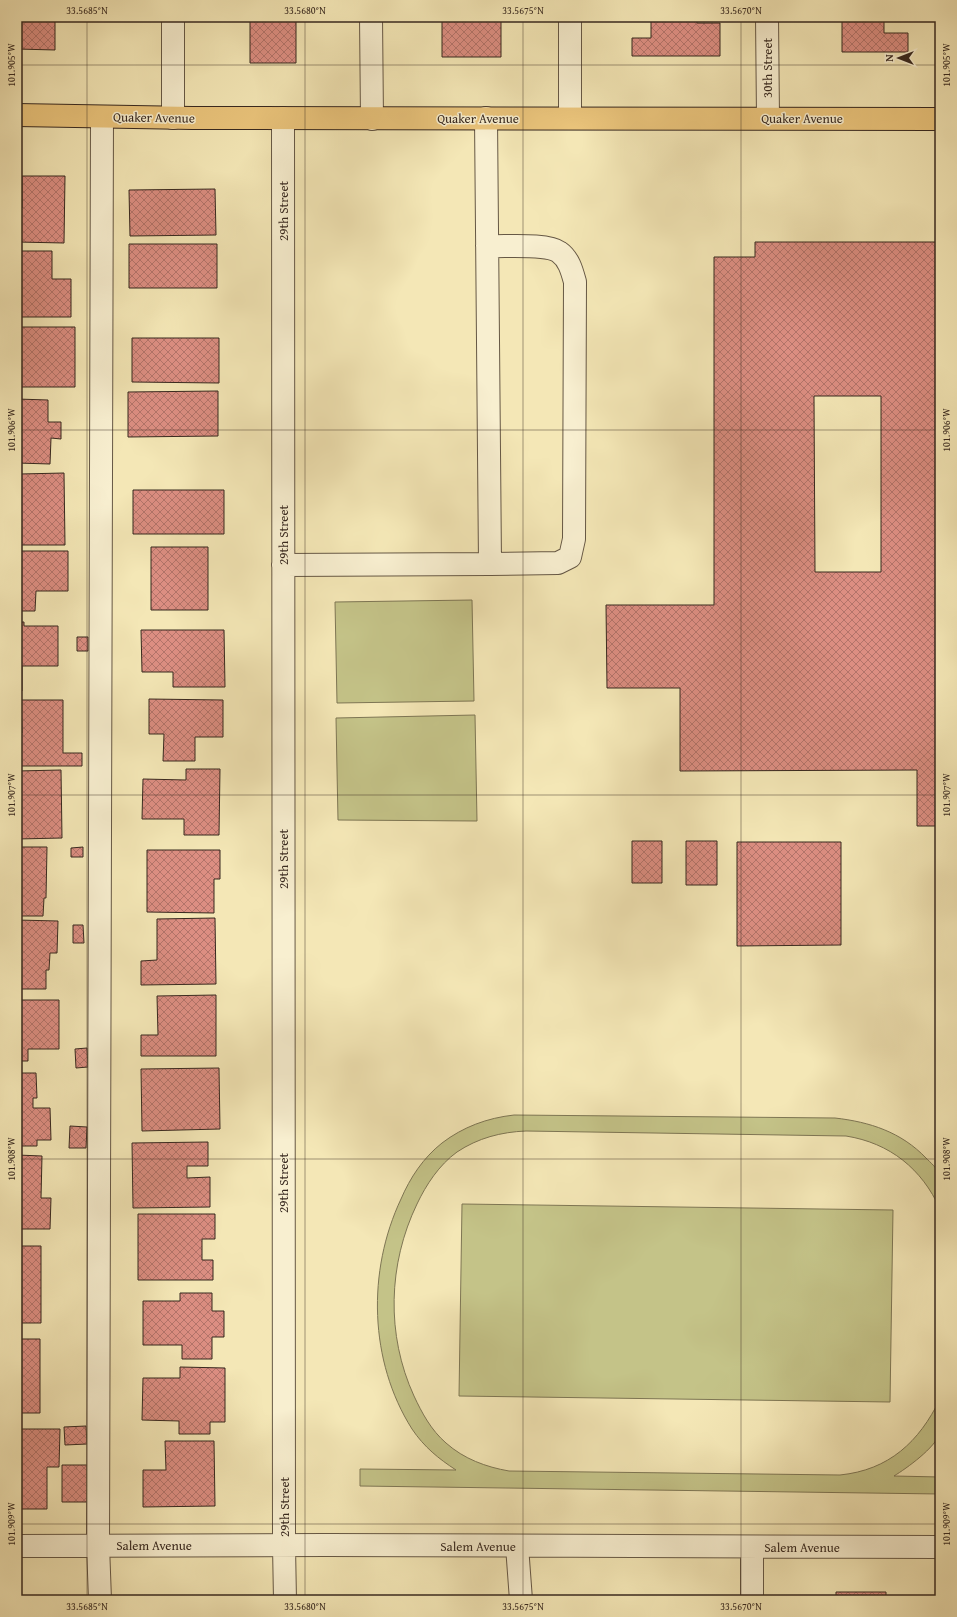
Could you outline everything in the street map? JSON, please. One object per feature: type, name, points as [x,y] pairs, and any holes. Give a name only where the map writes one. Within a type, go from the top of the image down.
[{"type":"main road","name":"Quaker Avenue","points":[[17,115],[172,118],[940,119]]},
{"type":"street","points":[[172,17],[172,118]]},
{"type":"street","points":[[371,17],[372,118]]},
{"type":"street","points":[[570,17],[570,118]]},
{"type":"street","name":"30th Street","points":[[767,17],[768,118]]},
{"type":"street","points":[[100,1600],[98,1545],[102,117]]},
{"type":"street","name":"29th Street","points":[[283,118],[285,1600]]},
{"type":"street","points":[[486,118],[490,564]]},
{"type":"street","points":[[283,565],[558,563],[570,557],[574,539],[575,282],[569,264],[558,251],[544,247],[487,246]]},
{"type":"street","name":"Salem Avenue","points":[[17,1546],[940,1547]]},
{"type":"street","points":[[517,1546],[521,1600]]},
{"type":"street","points":[[752,1547],[752,1600]]},
{"type":"shaded area","points":[[472,600],[474,701],[337,703],[335,602]]},
{"type":"shaded area","points":[[475,715],[477,821],[338,820],[336,718]]},
{"type":"shaded area","points":[[514,1115],[835,1118],[860,1122],[884,1130],[906,1141],[934,1166],[941,1178],[940,1209],[924,1182],[903,1160],[877,1145],[846,1136],[526,1131],[499,1134],[481,1139],[450,1157],[434,1176],[425,1190],[407,1227],[400,1251],[396,1275],[394,1300],[395,1324],[405,1373],[414,1396],[431,1427],[446,1443],[460,1454],[476,1462],[509,1471],[840,1475],[858,1472],[873,1467],[888,1460],[900,1451],[912,1441],[922,1428],[940,1399],[941,1430],[937,1439],[927,1451],[894,1476],[940,1477],[940,1494],[360,1486],[360,1469],[456,1470],[432,1452],[412,1429],[398,1403],[387,1374],[381,1345],[378,1316],[378,1285],[382,1256],[390,1227],[401,1199],[413,1176],[429,1155],[442,1143],[458,1132],[494,1118]]},
{"type":"shaded area","points":[[462,1204],[893,1210],[890,1402],[459,1396]]},
{"type":"building","points":[[17,17],[55,17],[55,50],[17,49]]},
{"type":"building","points":[[250,17],[296,17],[296,63],[250,63]]},
{"type":"building","points":[[442,17],[501,17],[501,57],[442,57]]},
{"type":"building","points":[[651,17],[697,17],[697,23],[720,23],[720,56],[632,56],[632,38],[651,38]]},
{"type":"building","points":[[842,17],[884,17],[884,33],[908,33],[908,52],[842,52]]},
{"type":"building","points":[[22,176],[65,176],[64,243],[17,242],[17,208],[22,208]]},
{"type":"building","points":[[215,189],[216,235],[130,236],[129,190]]},
{"type":"building","points":[[755,242],[937,242],[937,258],[940,258],[940,826],[917,826],[917,770],[680,771],[680,688],[607,688],[606,605],[714,605],[714,257],[755,257]],"holes":[[[814,396],[881,396],[881,572],[815,572]]]},
{"type":"building","points":[[129,244],[217,244],[217,288],[129,288]]},
{"type":"building","points":[[17,251],[52,251],[52,279],[71,279],[71,317],[17,317]]},
{"type":"building","points":[[21,327],[75,327],[75,387],[17,387],[17,350],[21,350]]},
{"type":"building","points":[[132,338],[219,338],[219,383],[132,382]]},
{"type":"building","points":[[218,391],[218,436],[128,437],[128,392]]},
{"type":"building","points":[[17,399],[48,400],[48,422],[61,422],[61,439],[51,438],[50,464],[17,463]]},
{"type":"building","points":[[64,473],[65,545],[17,545],[17,488],[21,488],[20,474]]},
{"type":"building","points":[[133,490],[224,490],[224,534],[133,534]]},
{"type":"building","points":[[151,547],[208,547],[208,610],[151,610]]},
{"type":"building","points":[[17,551],[68,551],[68,591],[36,591],[35,611],[17,611]]},
{"type":"building","points":[[17,622],[24,622],[24,626],[58,626],[58,666],[22,666],[22,691],[17,691]]},
{"type":"building","points":[[141,630],[224,630],[225,687],[173,687],[173,672],[142,672]]},
{"type":"building","points":[[77,637],[88,637],[88,651],[77,651]]},
{"type":"building","points":[[149,699],[223,700],[223,737],[195,737],[195,761],[163,761],[164,734],[149,734]]},
{"type":"building","points":[[21,700],[63,700],[63,753],[82,753],[82,766],[17,766],[17,733],[22,733]]},
{"type":"building","points":[[186,769],[220,769],[219,835],[184,835],[184,819],[142,819],[143,779],[186,780]]},
{"type":"building","points":[[61,770],[62,838],[17,839],[17,771]]},
{"type":"building","points":[[632,841],[662,841],[662,883],[632,883]]},
{"type":"building","points":[[686,841],[717,841],[717,885],[686,885]]},
{"type":"building","points":[[737,842],[841,842],[841,945],[737,946]]},
{"type":"building","points":[[17,847],[47,847],[46,898],[44,898],[43,916],[17,916]]},
{"type":"building","points":[[83,847],[83,857],[71,857],[71,848]]},
{"type":"building","points":[[147,850],[220,850],[220,879],[214,879],[214,913],[147,912]]},
{"type":"building","points":[[215,918],[216,984],[141,985],[141,961],[157,960],[157,919]]},
{"type":"building","points":[[17,920],[58,921],[57,953],[50,953],[49,970],[46,970],[46,989],[17,989]]},
{"type":"building","points":[[73,925],[83,925],[84,943],[73,943]]},
{"type":"building","points":[[216,995],[216,1056],[141,1056],[141,1035],[158,1035],[157,996]]},
{"type":"building","points":[[17,1000],[59,1000],[59,1049],[28,1049],[28,1061],[17,1061]]},
{"type":"building","points":[[87,1048],[88,1067],[76,1068],[75,1049]]},
{"type":"building","points":[[219,1068],[220,1129],[142,1131],[141,1069]]},
{"type":"building","points":[[17,1073],[36,1073],[37,1098],[33,1098],[33,1108],[50,1108],[51,1140],[37,1140],[37,1146],[17,1146]]},
{"type":"building","points":[[70,1126],[87,1127],[86,1148],[69,1148]]},
{"type":"building","points":[[208,1142],[208,1166],[187,1166],[187,1178],[210,1177],[210,1207],[133,1208],[132,1143]]},
{"type":"building","points":[[17,1155],[42,1156],[41,1198],[51,1198],[50,1229],[17,1229]]},
{"type":"building","points":[[138,1214],[215,1214],[215,1239],[202,1239],[202,1260],[213,1260],[213,1280],[138,1280]]},
{"type":"building","points":[[17,1246],[41,1246],[41,1323],[17,1323]]},
{"type":"building","points":[[180,1293],[212,1293],[212,1311],[224,1311],[224,1337],[212,1337],[212,1359],[182,1359],[182,1345],[143,1345],[143,1301],[180,1301]]},
{"type":"building","points":[[17,1339],[40,1339],[40,1413],[17,1413]]},
{"type":"building","points":[[180,1367],[225,1368],[225,1422],[210,1422],[210,1434],[179,1434],[179,1421],[142,1420],[143,1378],[180,1378]]},
{"type":"building","points":[[86,1426],[87,1444],[65,1445],[64,1427]]},
{"type":"building","points":[[17,1429],[60,1429],[59,1467],[47,1467],[47,1509],[17,1509]]},
{"type":"building","points":[[165,1441],[214,1441],[215,1506],[143,1507],[143,1470],[166,1470]]},
{"type":"building","points":[[62,1465],[87,1465],[88,1502],[62,1502]]},
{"type":"building","points":[[836,1592],[886,1592],[886,1600],[836,1600]]},
{"type":"building","points":[[146,1596],[184,1596],[184,1600],[146,1600]]},
{"type":"building","points":[[17,1597],[88,1599],[88,1600],[17,1600]]}]
